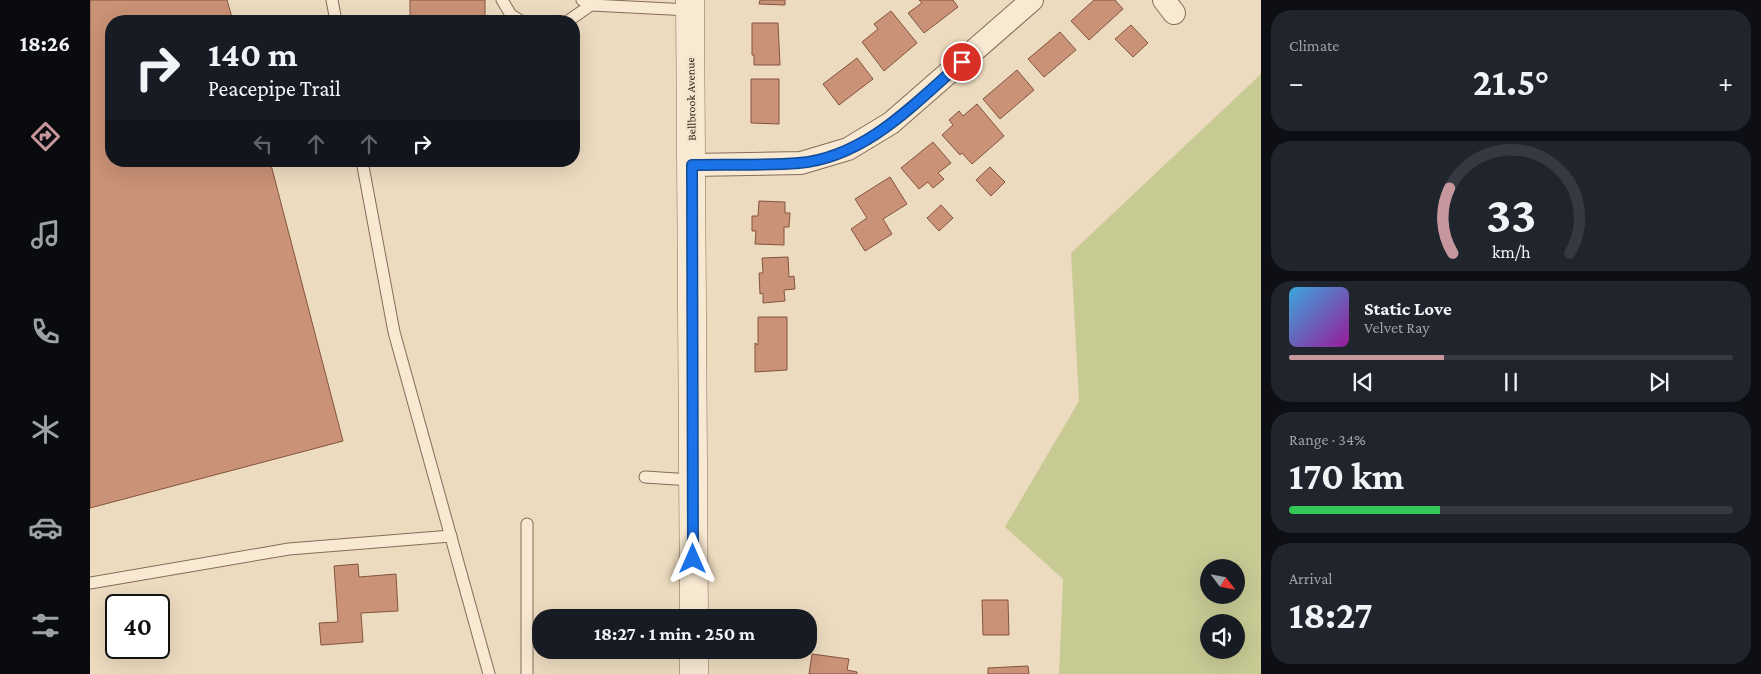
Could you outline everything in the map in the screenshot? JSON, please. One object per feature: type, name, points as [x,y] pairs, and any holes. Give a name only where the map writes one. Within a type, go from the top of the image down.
[{"type":"street","points":[[692,165],[801,163],[848,150],[891,123],[1032,0]]},
{"type":"street","name":"Bellbrook Avenue","points":[[690,5],[694,609]]},
{"type":"street","points":[[694,659],[694,674]]},
{"type":"lane","points":[[332,0],[335,15]]},
{"type":"lane","points":[[502,0],[511,15]]},
{"type":"lane","points":[[574,15],[587,2],[690,5]]},
{"type":"lane","points":[[363,167],[394,332],[489,674]]},
{"type":"lane","points":[[645,477],[692,480]]},
{"type":"lane","points":[[527,524],[527,674]]},
{"type":"lane","points":[[90,583],[288,549],[451,536]]},
{"type":"green space","points":[[1261,74],[1261,674],[1059,674],[1063,579],[1005,527],[1079,401],[1071,253]]},
{"type":"building","points":[[90,0],[227,0],[231,15],[105,15],[105,167],[272,167],[343,441],[90,508]]},
{"type":"building","points":[[410,0],[485,0],[485,15],[410,15]]},
{"type":"building","points":[[760,0],[785,0],[785,5],[759,4]]},
{"type":"building","points":[[919,0],[953,0],[958,7],[924,33],[908,13],[922,3]]},
{"type":"building","points":[[1094,0],[1115,0],[1123,9],[1089,40],[1071,21]]},
{"type":"building","points":[[891,11],[917,43],[884,71],[862,42],[878,29],[874,24]]},
{"type":"building","points":[[752,23],[778,23],[780,65],[754,65],[754,55],[752,55]]},
{"type":"building","points":[[1131,25],[1148,43],[1133,57],[1115,39]]},
{"type":"building","points":[[1060,32],[1076,50],[1044,77],[1028,59]]},
{"type":"building","points":[[857,58],[873,79],[839,105],[823,84]]},
{"type":"building","points":[[1017,70],[1034,90],[1000,119],[983,99]]},
{"type":"building","points":[[751,79],[779,79],[779,124],[751,123]]},
{"type":"building","points":[[977,104],[1004,136],[972,164],[962,153],[960,155],[942,135],[953,125],[949,120],[959,111],[963,116]]},
{"type":"building","points":[[933,142],[951,163],[938,173],[944,179],[933,188],[928,182],[919,189],[901,168]]},
{"type":"building","points":[[990,167],[1005,182],[991,196],[976,180]]},
{"type":"building","points":[[890,177],[907,204],[883,219],[892,234],[865,251],[851,229],[867,218],[855,199]]},
{"type":"building","points":[[759,201],[785,202],[785,213],[790,213],[789,227],[784,227],[784,245],[755,244],[756,231],[752,231],[752,216],[758,216]]},
{"type":"building","points":[[941,205],[953,218],[939,231],[927,218]]},
{"type":"building","points":[[788,257],[789,277],[794,276],[795,289],[784,290],[785,301],[763,303],[763,293],[760,294],[759,273],[763,273],[762,258]]},
{"type":"building","points":[[758,317],[787,317],[787,370],[755,372],[755,343],[758,345]]},
{"type":"building","points":[[358,564],[359,577],[396,574],[398,611],[361,613],[363,642],[321,645],[319,623],[338,622],[334,566]]},
{"type":"building","points":[[982,600],[1008,600],[1009,635],[983,635]]},
{"type":"building","points":[[817,655],[849,659],[847,670],[857,672],[857,674],[809,674],[811,659],[817,659]]},
{"type":"building","points":[[1028,666],[1029,674],[988,674],[988,668]]},
{"type":"route","points":[[693,559],[692,165],[801,163],[848,150],[878,133],[891,123],[962,62]]}]
